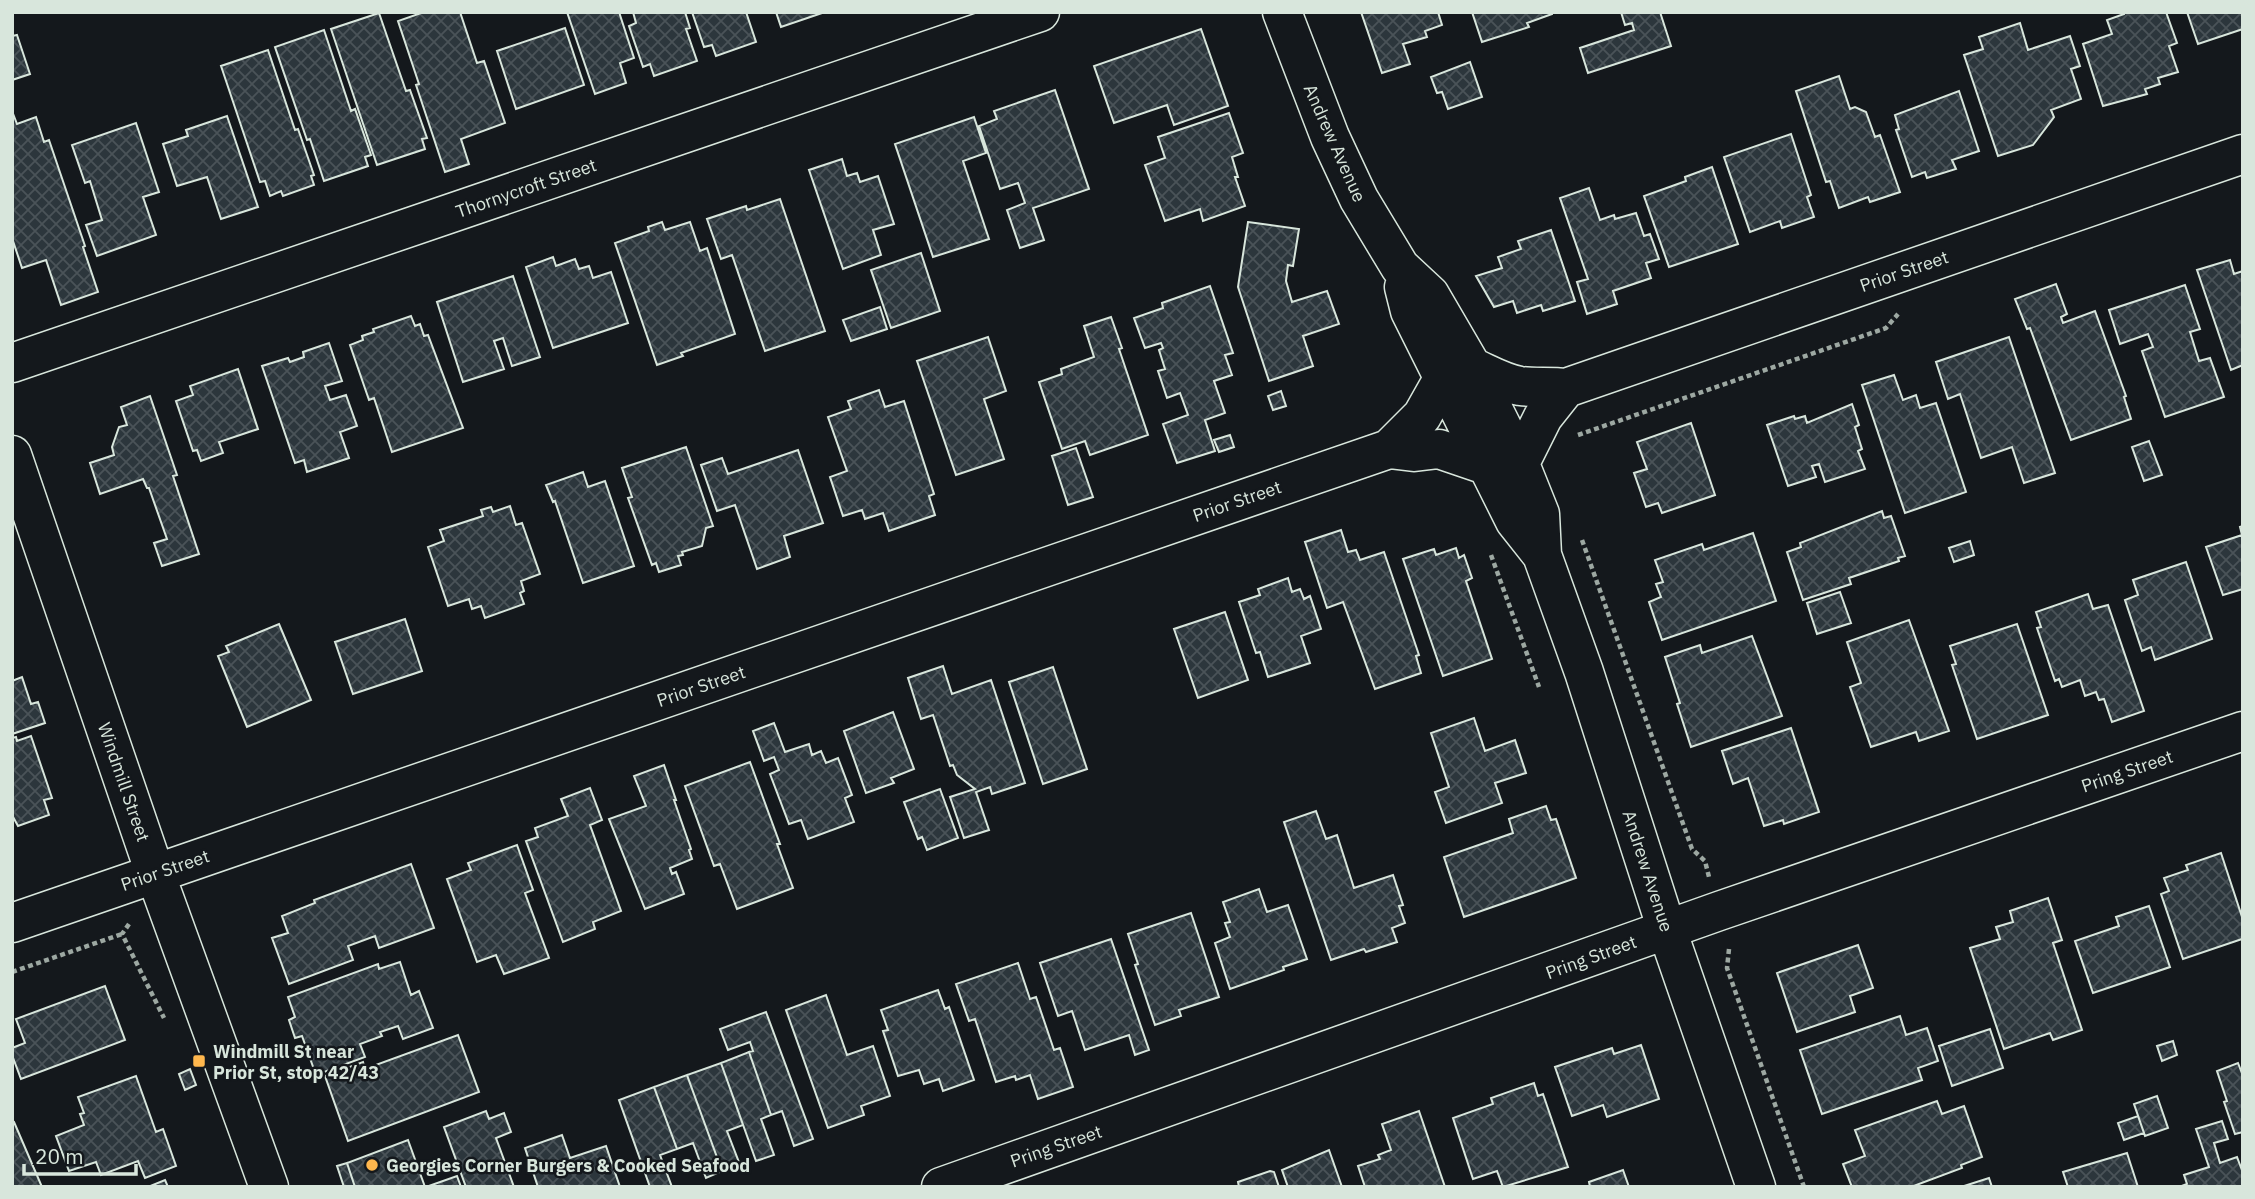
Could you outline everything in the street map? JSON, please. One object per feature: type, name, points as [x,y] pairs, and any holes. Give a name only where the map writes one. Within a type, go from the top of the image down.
[{"type":"street","name":"Thornycroft Street","points":[[12,363],[1040,12]]},
{"type":"street","name":"Andrew Avenue","points":[[1282,12],[1330,138],[1359,199],[1400,267],[1430,295],[1458,372],[1503,464],[1540,514],[1542,555],[1584,672],[1667,930],[1756,1187]]},
{"type":"street","name":"Prior Street","points":[[1389,449],[1422,416],[1458,372],[1521,386],[1566,388],[2243,154]]},
{"type":"street","points":[[1503,464],[1566,388]]},
{"type":"street","name":"Prior Street","points":[[12,923],[1389,449],[1414,452],[1439,449],[1503,464]]},
{"type":"street","name":"Windmill Street","points":[[12,455],[155,873],[269,1187]]},
{"type":"street","name":"Pring Street","points":[[941,1187],[1667,930],[2243,731]]},
{"type":"path","points":[[1580,536],[1692,849],[1704,862],[1713,888]]},
{"type":"path","points":[[1490,550],[1539,687]]},
{"type":"path","points":[[12,972],[122,934],[130,923]]},
{"type":"path","points":[[122,934],[168,1026]]},
{"type":"path","points":[[1730,944],[1727,968],[1804,1187]]},
{"type":"building","points":[[424,12],[460,12],[477,63],[484,61],[505,123],[461,139],[469,164],[445,172],[398,21]]},
{"type":"building","points":[[567,12],[619,12],[634,58],[620,63],[626,83],[595,94]]},
{"type":"building","points":[[633,12],[685,12],[690,28],[686,29],[697,61],[654,76],[650,64],[643,67],[629,26],[636,23]]},
{"type":"building","points":[[692,12],[746,12],[756,42],[716,56],[712,45],[704,47]]},
{"type":"building","points":[[776,12],[825,12],[781,27]]},
{"type":"building","points":[[1361,12],[1438,12],[1442,25],[1425,31],[1427,37],[1403,44],[1410,64],[1382,73]]},
{"type":"building","points":[[1472,12],[1552,14],[1527,23],[1529,27],[1482,42]]},
{"type":"building","points":[[1621,12],[1660,12],[1671,46],[1588,73],[1580,48],[1634,30],[1632,23],[1625,25]]},
{"type":"building","points":[[2124,12],[2166,12],[2177,43],[2169,46],[2178,72],[2158,78],[2160,84],[2145,89],[2147,94],[2103,106],[2083,44],[2112,34],[2107,20]]},
{"type":"building","points":[[2187,12],[2243,12],[2243,29],[2198,44]]},
{"type":"building","points":[[379,13],[406,91],[410,90],[427,138],[422,139],[425,149],[377,165],[331,29]]},
{"type":"building","points":[[2020,23],[2028,50],[2070,36],[2080,66],[2071,69],[2081,99],[2051,110],[2054,117],[2033,145],[1998,156],[1964,55],[1983,49],[1979,37]]},
{"type":"building","points":[[565,28],[584,85],[516,109],[497,51]]},
{"type":"building","points":[[1201,29],[1228,106],[1174,125],[1167,105],[1114,123],[1094,66]]},
{"type":"building","points":[[324,30],[351,111],[355,109],[371,155],[365,157],[368,166],[324,181],[275,47]]},
{"type":"building","points":[[17,35],[30,74],[12,80],[12,36]]},
{"type":"building","points":[[268,50],[295,130],[298,129],[314,175],[311,176],[314,185],[283,196],[281,191],[270,196],[265,181],[260,182],[221,66]]},
{"type":"building","points":[[1470,62],[1482,97],[1448,109],[1442,92],[1437,93],[1431,77]]},
{"type":"building","points":[[1839,76],[1850,109],[1855,107],[1866,112],[1875,137],[1880,135],[1900,192],[1870,202],[1868,197],[1839,208],[1830,181],[1826,182],[1796,91]]},
{"type":"building","points":[[1055,90],[1089,189],[1033,208],[1044,240],[1020,248],[1007,210],[1025,203],[1018,183],[1000,189],[979,126],[997,119],[994,111]]},
{"type":"building","points":[[1959,91],[1979,151],[1952,160],[1956,169],[1927,178],[1925,172],[1912,177],[1896,130],[1899,129],[1895,115]]},
{"type":"building","points":[[12,111],[17,124],[36,117],[44,142],[49,140],[98,292],[61,305],[46,260],[22,268],[12,238]]},
{"type":"building","points":[[1229,113],[1243,153],[1232,157],[1238,177],[1235,177],[1245,206],[1203,221],[1200,209],[1165,221],[1145,165],[1165,158],[1158,137]]},
{"type":"building","points":[[227,116],[258,207],[221,219],[207,177],[177,186],[163,144],[188,136],[186,130]]},
{"type":"building","points":[[974,117],[986,153],[963,161],[989,239],[933,257],[895,144]]},
{"type":"building","points":[[136,123],[159,192],[143,197],[156,235],[97,256],[86,225],[102,220],[90,181],[85,183],[72,145]]},
{"type":"building","points":[[1791,134],[1811,195],[1807,197],[1814,217],[1782,228],[1780,221],[1750,232],[1724,157]]},
{"type":"building","points":[[842,159],[847,176],[857,173],[860,182],[878,176],[894,224],[873,230],[881,255],[843,269],[809,170]]},
{"type":"building","points":[[1712,167],[1738,244],[1669,267],[1644,196],[1686,181],[1685,177]]},
{"type":"building","points":[[1589,188],[1600,220],[1614,215],[1615,219],[1636,213],[1644,236],[1650,234],[1659,259],[1646,263],[1651,278],[1613,291],[1617,304],[1587,314],[1577,282],[1588,279],[1560,198]]},
{"type":"building","points":[[780,199],[825,331],[765,351],[732,255],[721,259],[707,219],[746,206],[747,210]]},
{"type":"building","points":[[662,222],[665,230],[690,222],[700,251],[707,248],[735,334],[681,353],[683,356],[657,365],[615,243],[649,231],[648,227]]},
{"type":"building","points":[[1248,222],[1299,229],[1293,266],[1288,265],[1286,281],[1292,302],[1327,291],[1339,324],[1303,336],[1313,366],[1269,381],[1238,287]]},
{"type":"building","points":[[1551,230],[1575,301],[1543,311],[1541,305],[1517,313],[1513,301],[1494,307],[1476,276],[1502,268],[1498,257],[1521,249],[1518,241]]},
{"type":"building","points":[[921,253],[940,311],[891,328],[871,270]]},
{"type":"building","points":[[553,257],[556,266],[575,259],[579,269],[589,266],[593,278],[611,272],[628,323],[553,348],[526,267]]},
{"type":"building","points":[[2230,260],[2234,274],[2243,271],[2243,365],[2231,370],[2197,270]]},
{"type":"building","points":[[513,276],[540,357],[512,366],[503,338],[494,341],[504,369],[463,382],[437,302]]},
{"type":"building","points":[[2056,284],[2067,314],[2061,317],[2063,323],[2095,311],[2126,396],[2124,397],[2131,419],[2071,440],[2030,328],[2027,329],[2015,299]]},
{"type":"building","points":[[2185,285],[2200,329],[2190,332],[2199,361],[2210,358],[2224,397],[2165,417],[2142,351],[2153,347],[2148,334],[2120,344],[2109,310]]},
{"type":"building","points":[[1210,286],[1233,353],[1225,355],[1232,375],[1214,381],[1225,413],[1205,420],[1215,451],[1177,463],[1163,424],[1188,415],[1180,393],[1167,398],[1158,371],[1165,369],[1159,350],[1163,348],[1161,343],[1145,348],[1134,318],[1163,308],[1162,303]]},
{"type":"building","points":[[880,307],[887,329],[851,341],[843,320]]},
{"type":"building","points":[[411,316],[415,326],[420,324],[424,336],[428,335],[463,428],[392,452],[374,398],[369,400],[350,345],[363,340],[362,336],[374,332],[373,329]]},
{"type":"building","points":[[1111,317],[1148,435],[1090,455],[1085,441],[1062,449],[1039,382],[1062,374],[1061,369],[1094,357],[1084,326]]},
{"type":"building","points":[[988,337],[1006,391],[984,399],[1004,459],[956,475],[917,361]]},
{"type":"building","points":[[2009,337],[2055,473],[2024,483],[2012,447],[1981,458],[1960,394],[1948,399],[1936,362]]},
{"type":"building","points":[[329,343],[342,381],[325,386],[330,400],[346,395],[357,426],[340,432],[349,458],[307,472],[304,460],[295,463],[262,366],[288,358],[290,362],[304,357],[303,352]]},
{"type":"building","points":[[238,369],[258,429],[219,442],[223,453],[201,461],[197,450],[193,451],[176,401],[193,395],[190,386]]},
{"type":"building","points":[[1894,375],[1903,400],[1916,395],[1920,408],[1936,403],[1966,492],[1905,513],[1862,385]]},
{"type":"building","points":[[879,390],[885,407],[904,401],[934,494],[929,496],[935,515],[889,531],[883,513],[865,519],[862,510],[843,516],[830,477],[847,471],[828,417],[851,409],[848,401]]},
{"type":"building","points":[[1281,391],[1286,406],[1273,410],[1268,396]]},
{"type":"building","points":[[150,396],[177,475],[173,476],[199,554],[162,566],[154,543],[167,539],[149,488],[143,479],[100,494],[90,463],[114,455],[112,447],[119,427],[127,425],[121,407]]},
{"type":"building","points":[[1852,404],[1859,425],[1855,427],[1862,449],[1858,451],[1865,469],[1825,482],[1819,464],[1812,466],[1816,477],[1788,486],[1767,425],[1794,416],[1795,419],[1805,416],[1807,423]]},
{"type":"building","points":[[1691,423],[1715,495],[1662,513],[1658,503],[1646,507],[1634,473],[1647,469],[1637,442]]},
{"type":"building","points":[[1230,435],[1234,447],[1219,452],[1214,440]]},
{"type":"building","points":[[2149,441],[2162,475],[2144,481],[2132,447]]},
{"type":"building","points":[[686,447],[713,526],[706,528],[702,546],[682,552],[683,555],[678,556],[681,565],[659,572],[656,563],[652,565],[628,498],[632,497],[622,468]]},
{"type":"building","points":[[1076,448],[1093,497],[1068,505],[1052,456]]},
{"type":"building","points":[[798,450],[823,523],[784,536],[790,557],[757,569],[735,505],[717,511],[701,465],[722,458],[728,474]]},
{"type":"building","points":[[583,472],[588,487],[605,481],[634,566],[583,583],[555,501],[553,502],[546,485]]},
{"type":"building","points":[[510,506],[516,525],[522,523],[540,574],[521,581],[524,591],[520,593],[524,604],[485,618],[481,606],[472,609],[469,599],[448,606],[428,547],[444,541],[440,530],[483,516],[481,510],[491,507],[493,512]]},
{"type":"building","points":[[1882,511],[1884,518],[1891,516],[1905,556],[1898,558],[1899,561],[1849,578],[1851,584],[1803,600],[1787,552],[1801,547],[1800,543]]},
{"type":"building","points":[[2243,526],[2243,589],[2223,595],[2206,547],[2242,535],[2240,527]]},
{"type":"building","points":[[1341,530],[1348,552],[1356,550],[1360,560],[1384,552],[1419,655],[1416,656],[1421,673],[1375,689],[1343,602],[1327,608],[1305,542]]},
{"type":"building","points":[[1753,533],[1776,601],[1662,640],[1649,602],[1661,597],[1656,584],[1663,582],[1655,560],[1702,544],[1704,550]]},
{"type":"building","points":[[1970,541],[1974,555],[1954,562],[1949,548]]},
{"type":"building","points":[[1456,548],[1459,558],[1464,555],[1472,578],[1466,581],[1492,659],[1443,676],[1403,559],[1434,549],[1436,555]]},
{"type":"building","points":[[2186,562],[2212,639],[2155,660],[2151,647],[2142,651],[2125,600],[2138,595],[2133,580]]},
{"type":"building","points":[[1288,578],[1292,592],[1300,589],[1304,599],[1310,596],[1321,629],[1301,636],[1310,663],[1268,677],[1260,652],[1256,653],[1239,602],[1260,595],[1258,589]]},
{"type":"building","points":[[1840,592],[1851,623],[1817,634],[1807,603]]},
{"type":"building","points":[[2088,594],[2093,609],[2108,605],[2144,711],[2112,722],[2104,699],[2099,700],[2096,692],[2085,696],[2080,680],[2062,687],[2059,679],[2055,681],[2037,628],[2041,627],[2036,612]]},
{"type":"building","points":[[1225,612],[1248,680],[1198,698],[1174,629]]},
{"type":"building","points":[[405,619],[422,671],[353,694],[335,642]]},
{"type":"building","points":[[1909,620],[1949,731],[1919,741],[1916,732],[1871,747],[1850,687],[1861,683],[1847,642]]},
{"type":"building","points":[[279,624],[311,700],[247,727],[218,656],[229,652],[226,646]]},
{"type":"building","points":[[2017,624],[2048,715],[1977,739],[1952,665],[1956,664],[1950,646]]},
{"type":"building","points":[[1752,636],[1782,716],[1691,747],[1665,657],[1700,645],[1702,653]]},
{"type":"building","points":[[943,666],[952,694],[991,680],[1025,783],[992,794],[990,787],[976,792],[989,830],[964,838],[950,797],[975,789],[957,775],[953,765],[950,766],[933,715],[921,719],[908,678]]},
{"type":"building","points":[[1053,667],[1087,769],[1043,784],[1009,682]]},
{"type":"building","points":[[22,677],[31,704],[38,702],[45,723],[12,734],[12,681]]},
{"type":"building","points":[[893,712],[914,769],[891,778],[894,783],[866,793],[844,731]]},
{"type":"building","points":[[1474,718],[1485,751],[1515,740],[1526,773],[1495,783],[1502,803],[1446,823],[1435,792],[1449,787],[1431,733]]},
{"type":"building","points":[[774,723],[785,752],[809,744],[812,755],[821,751],[826,763],[838,758],[852,795],[845,798],[854,822],[808,839],[801,820],[789,824],[770,774],[779,770],[774,757],[764,761],[753,731]]},
{"type":"building","points":[[1791,728],[1819,812],[1784,824],[1783,820],[1764,826],[1748,778],[1733,784],[1722,751]]},
{"type":"building","points":[[31,736],[52,798],[44,800],[49,815],[18,826],[12,815],[12,738],[16,737],[17,741]]},
{"type":"building","points":[[750,762],[793,888],[737,909],[720,864],[714,866],[685,786]]},
{"type":"building","points":[[664,765],[692,859],[670,868],[672,874],[676,872],[684,894],[645,909],[609,819],[646,806],[634,776]]},
{"type":"building","points":[[590,788],[602,820],[590,825],[621,911],[593,922],[595,929],[563,942],[526,841],[538,837],[535,828],[568,816],[561,799]]},
{"type":"building","points":[[940,789],[958,838],[927,850],[922,837],[918,839],[904,802]]},
{"type":"building","points":[[1546,806],[1551,820],[1556,819],[1576,878],[1464,917],[1444,857],[1513,833],[1509,819]]},
{"type":"building","points":[[1316,811],[1326,839],[1337,835],[1354,888],[1393,875],[1403,905],[1399,906],[1405,923],[1392,928],[1397,942],[1331,960],[1284,822]]},
{"type":"building","points":[[517,845],[533,890],[525,893],[549,958],[504,974],[496,955],[477,962],[447,879],[471,870],[468,863]]},
{"type":"building","points":[[2221,853],[2243,920],[2243,941],[2242,939],[2183,959],[2161,894],[2169,891],[2164,878],[2188,870],[2186,865]]},
{"type":"building","points":[[411,864],[434,928],[379,948],[375,936],[348,946],[353,960],[289,984],[272,938],[288,933],[282,916],[315,903],[314,900]]},
{"type":"building","points":[[1259,889],[1267,912],[1288,905],[1307,959],[1230,989],[1215,943],[1230,937],[1225,923],[1230,922],[1223,902]]},
{"type":"building","points":[[2048,898],[2062,940],[2053,943],[2082,1030],[2053,1040],[2050,1033],[2004,1049],[1970,948],[2000,939],[1996,927],[2013,922],[2010,911]]},
{"type":"building","points":[[2149,906],[2170,967],[2093,993],[2075,941],[2119,926],[2116,917]]},
{"type":"building","points":[[1191,913],[1219,997],[1179,1010],[1181,1016],[1155,1025],[1135,965],[1138,964],[1128,934]]},
{"type":"building","points":[[1111,939],[1149,1050],[1135,1055],[1129,1035],[1085,1050],[1072,1011],[1058,1016],[1040,963]]},
{"type":"building","points":[[1858,945],[1873,988],[1850,996],[1855,1012],[1797,1032],[1777,973]]},
{"type":"building","points":[[400,962],[411,995],[419,991],[433,1028],[403,1039],[398,1026],[380,1032],[382,1036],[360,1044],[365,1057],[316,1075],[302,1036],[295,1038],[289,1020],[295,1017],[288,997],[378,964],[379,969]]},
{"type":"building","points":[[1018,963],[1030,999],[1036,997],[1054,1050],[1060,1048],[1073,1087],[1038,1099],[1030,1075],[996,1082],[975,1019],[969,1021],[956,984]]},
{"type":"building","points":[[105,986],[125,1040],[21,1079],[12,1048],[25,1043],[16,1019]]},
{"type":"building","points":[[938,990],[945,1009],[949,1007],[974,1080],[943,1091],[939,1079],[924,1084],[919,1070],[898,1076],[883,1031],[888,1030],[881,1010]]},
{"type":"building","points":[[826,995],[847,1055],[873,1046],[890,1096],[861,1106],[864,1115],[828,1128],[786,1010]]},
{"type":"building","points":[[766,1012],[813,1139],[794,1146],[782,1111],[771,1115],[749,1052],[753,1051],[750,1042],[728,1050],[720,1029]]},
{"type":"building","points":[[1900,1016],[1906,1035],[1927,1028],[1938,1061],[1918,1068],[1922,1080],[1822,1114],[1800,1050]]},
{"type":"building","points":[[1990,1029],[2003,1068],[1952,1086],[1939,1046]]},
{"type":"building","points":[[458,1035],[479,1092],[348,1141],[325,1076],[363,1062],[365,1069]]},
{"type":"building","points":[[2173,1041],[2177,1055],[2162,1061],[2157,1046]]},
{"type":"building","points":[[1641,1045],[1659,1099],[1607,1117],[1603,1105],[1572,1116],[1555,1067],[1612,1048],[1614,1054]]},
{"type":"building","points":[[749,1052],[771,1115],[761,1119],[774,1155],[756,1161],[721,1063]]},
{"type":"building","points":[[721,1063],[743,1125],[727,1131],[740,1165],[722,1171],[687,1075]]},
{"type":"building","points":[[2238,1063],[2243,1076],[2243,1132],[2235,1134],[2217,1071]]},
{"type":"building","points":[[190,1069],[196,1085],[185,1090],[179,1074]]},
{"type":"building","points":[[687,1075],[722,1171],[706,1178],[693,1143],[677,1149],[654,1087]]},
{"type":"building","points":[[136,1076],[156,1132],[163,1129],[176,1166],[145,1178],[138,1161],[101,1175],[96,1162],[69,1171],[56,1136],[84,1125],[80,1114],[84,1113],[78,1097]]},
{"type":"building","points":[[1534,1083],[1538,1096],[1543,1094],[1568,1167],[1503,1187],[1497,1171],[1473,1179],[1453,1118],[1493,1104],[1491,1098]]},
{"type":"building","points":[[654,1087],[677,1149],[660,1155],[672,1187],[650,1187],[619,1100]]},
{"type":"building","points":[[2157,1096],[2168,1128],[2145,1136],[2134,1104]]},
{"type":"building","points":[[1937,1101],[1942,1114],[1964,1106],[1982,1157],[1961,1165],[1962,1168],[1911,1187],[1852,1187],[1843,1164],[1865,1156],[1855,1130]]},
{"type":"building","points":[[486,1111],[489,1119],[504,1113],[511,1132],[496,1138],[514,1187],[466,1187],[444,1127]]},
{"type":"building","points":[[1419,1111],[1445,1187],[1365,1187],[1358,1166],[1380,1159],[1378,1155],[1391,1150],[1382,1124]]},
{"type":"building","points":[[2138,1116],[2144,1133],[2124,1140],[2118,1123]]},
{"type":"building","points":[[2222,1121],[2228,1139],[2214,1143],[2220,1163],[2237,1157],[2243,1173],[2243,1187],[2179,1187],[2187,1184],[2184,1175],[2209,1167],[2196,1129]]},
{"type":"building","points":[[14,1122],[42,1187],[12,1187]]},
{"type":"building","points":[[562,1135],[570,1158],[606,1146],[620,1187],[538,1187],[525,1148]]},
{"type":"building","points":[[408,1140],[425,1187],[355,1187],[347,1163]]},
{"type":"building","points":[[1329,1150],[1342,1187],[1288,1187],[1282,1170]]},
{"type":"building","points":[[2127,1153],[2138,1187],[2068,1187],[2063,1172]]},
{"type":"building","points":[[347,1163],[355,1187],[344,1187],[337,1166]]},
{"type":"building","points":[[1623,1170],[1629,1187],[1590,1187],[1589,1182]]},
{"type":"building","points":[[1274,1172],[1279,1187],[1239,1187],[1238,1182]]},
{"type":"building","points":[[457,1176],[461,1187],[426,1187]]},
{"type":"building","points":[[1989,1178],[1992,1187],[1961,1187]]},
{"type":"building","points":[[165,1180],[168,1187],[148,1187]]},
{"type":"place","name":"Windmill St near Prior St, stop 42/43","points":[[199,1061]]},
{"type":"place","name":"Georgies Corner Burgers & Cooked Seafood","points":[[372,1165]]}]
